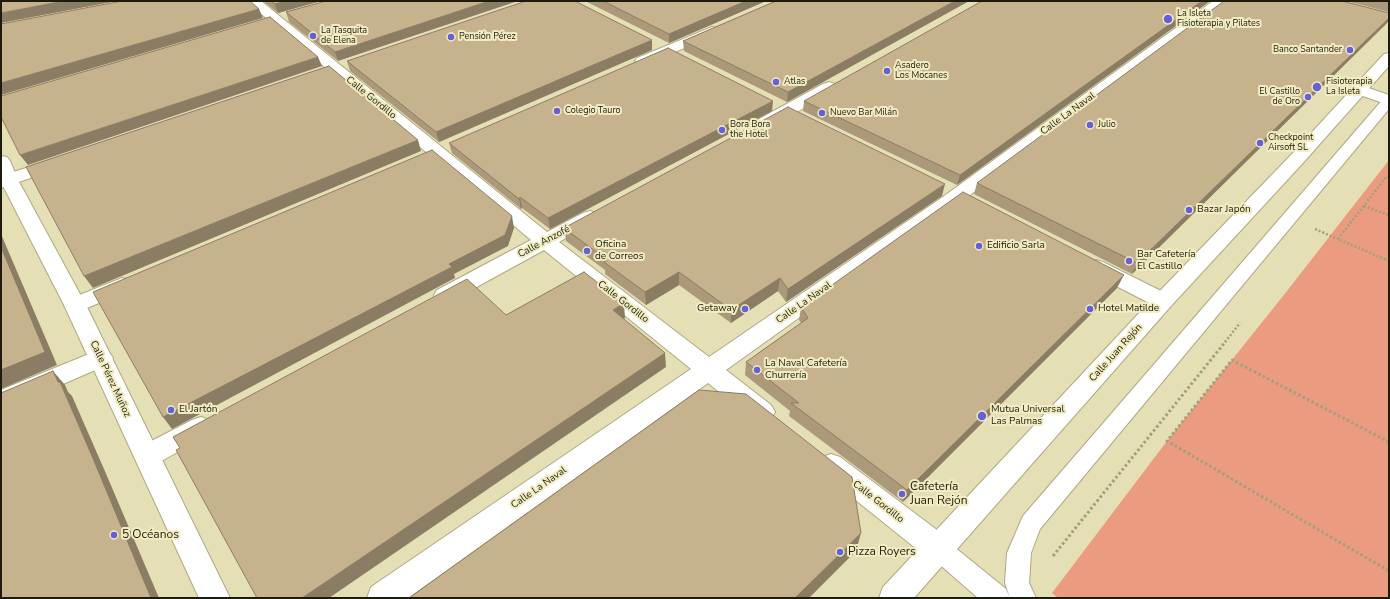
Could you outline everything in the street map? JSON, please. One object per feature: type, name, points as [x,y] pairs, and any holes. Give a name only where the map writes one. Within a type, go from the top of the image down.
[{"type":"street","name":"Calle Gordillo","points":[[252,1],[546,241],[776,422]]},
{"type":"street","name":"Calle La Naval","points":[[382,598],[957,195],[1222,1]]},
{"type":"street","points":[[630,66],[724,25]]},
{"type":"street","points":[[648,40],[688,60]]},
{"type":"street","name":"Calle Juan Rejón","points":[[894,598],[1163,301],[1389,57]]},
{"type":"street","points":[[746,133],[845,78]]},
{"type":"street","points":[[1360,90],[1389,100]]},
{"type":"street","points":[[769,102],[808,121]]},
{"type":"street","points":[[4,175],[72,158]]},
{"type":"street","name":"Calle Pérez Muñoz","points":[[4,175],[76,305],[215,598]]},
{"type":"street","name":"Calle Anzofé","points":[[426,306],[608,208]]},
{"type":"street","points":[[1082,259],[1163,301]]},
{"type":"street","points":[[76,305],[141,278]]},
{"type":"street","points":[[1,401],[101,358]]},
{"type":"street","points":[[147,456],[215,419]]},
{"type":"street","name":"Calle Gordillo","points":[[813,451],[938,549]]},
{"type":"lane","points":[[1023,598],[1017,583],[1019,553],[1031,523],[1389,100]]},
{"type":"lane","name":"Calle Gordillo","points":[[938,549],[997,598]]},
{"type":"path","points":[[1338,239],[1387,176],[1389,177]]},
{"type":"path","points":[[1364,206],[1389,215]]},
{"type":"path","points":[[1315,229],[1389,261]]},
{"type":"path","points":[[1389,442],[1232,360],[1167,441],[1389,571]]},
{"type":"shaded area","points":[[1389,160],[1389,598],[1058,598],[1052,593],[1167,441]]},
{"type":"building","points":[[1,1],[64,1],[1,13]]},
{"type":"building","points":[[122,1],[250,1],[259,9],[1,83],[1,24]]},
{"type":"building","points":[[271,1],[286,1],[275,4]]},
{"type":"building","points":[[326,1],[489,1],[335,52],[286,12]]},
{"type":"building","points":[[526,1],[575,1],[652,40],[436,132],[347,61]]},
{"type":"building","points":[[603,1],[746,1],[669,34]]},
{"type":"building","points":[[776,1],[955,1],[788,92],[683,41]]},
{"type":"building","points":[[982,1],[1202,1],[960,175],[804,101]]},
{"type":"building","points":[[1224,1],[1342,1],[1389,13],[1389,18],[1137,263],[977,183]]},
{"type":"building","points":[[270,17],[318,57],[20,155],[1,117],[1,96]]},
{"type":"building","points":[[668,48],[773,101],[548,218],[520,197],[519,199],[449,143]]},
{"type":"building","points":[[329,66],[418,140],[84,276],[26,167]]},
{"type":"building","points":[[788,107],[945,184],[788,289],[780,278],[731,310],[679,272],[645,292],[604,262],[607,260],[564,228]]},
{"type":"building","points":[[432,150],[512,216],[505,235],[449,264],[452,267],[163,417],[93,292]]},
{"type":"building","points":[[963,192],[1124,275],[907,490],[791,403],[799,403],[746,362],[808,318],[801,307]]},
{"type":"building","points":[[1,247],[45,352],[1,370]]},
{"type":"building","points":[[584,272],[624,303],[613,310],[665,353],[302,598],[257,598],[176,450],[180,448],[173,437],[467,279],[506,315]]},
{"type":"building","points":[[53,371],[58,382],[60,382],[92,456],[151,598],[1,598],[1,393]]},
{"type":"building","points":[[699,390],[746,394],[852,477],[861,533],[795,598],[409,598]]},
{"type":"place","name":"La Isleta Fisioterapia y Pilates","points":[[1168,19]]},
{"type":"place","name":"La Tasquita de Elena","points":[[313,36]]},
{"type":"place","name":"Pensión Pérez","points":[[451,37]]},
{"type":"place","name":"Banco Santander","points":[[1350,50]]},
{"type":"place","name":"Asadero Los Mocanes","points":[[887,71]]},
{"type":"place","name":"Atlas","points":[[776,82]]},
{"type":"place","name":"Fisioterapia La Isleta","points":[[1317,87]]},
{"type":"place","name":"El Castillo de Oro","points":[[1308,97]]},
{"type":"place","name":"Colegio Tauro","points":[[557,111]]},
{"type":"place","name":"Nuevo Bar Milán","points":[[822,113]]},
{"type":"place","name":"Julio","points":[[1090,125]]},
{"type":"place","name":"Bora Bora the Hotel","points":[[722,130]]},
{"type":"place","name":"Checkpoint Airsoft SL","points":[[1260,143]]},
{"type":"place","name":"Bazar Japón","points":[[1189,210]]},
{"type":"place","name":"Edificio Sarla","points":[[979,246]]},
{"type":"place","name":"Oficina de Correos","points":[[587,251]]},
{"type":"place","name":"Bar Cafetería El Castillo","points":[[1129,261]]},
{"type":"place","name":"Getaway","points":[[745,309]]},
{"type":"place","name":"Hotel Matilde","points":[[1090,309]]},
{"type":"place","name":"La Naval Cafetería Churrería","points":[[757,370]]},
{"type":"place","name":"El Jartón","points":[[171,410]]},
{"type":"place","name":"Mutua Universal Las Palmas","points":[[982,416]]},
{"type":"place","name":"Cafetería Juan Rejón","points":[[902,494]]},
{"type":"place","name":"5 Océanos","points":[[114,535]]},
{"type":"place","name":"Pizza Royers","points":[[840,552]]}]
